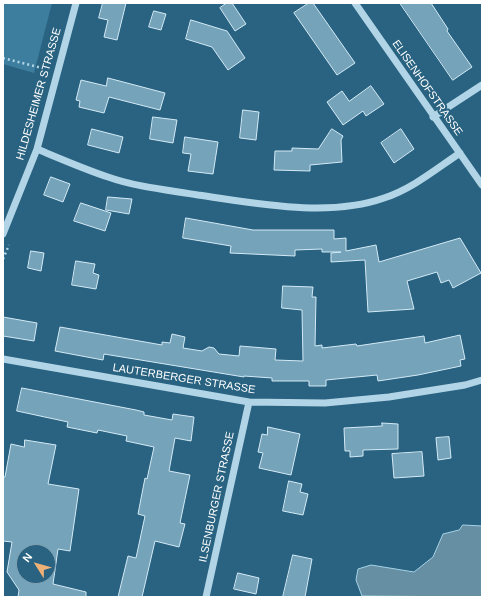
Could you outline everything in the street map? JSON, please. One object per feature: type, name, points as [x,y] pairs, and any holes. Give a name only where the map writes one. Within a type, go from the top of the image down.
[{"type":"street","name":"HILDESHEIMER STRASSE","points":[[3,234],[37,150],[76,3]]},
{"type":"street","name":"ELISENHOFSTRASSE","points":[[355,3],[482,185]]},
{"type":"street","points":[[433,116],[482,85]]},
{"type":"street","points":[[37,150],[109,178],[167,190],[250,202],[331,207],[361,204],[384,198],[405,189],[460,153]]},
{"type":"street","name":"LAUTERBERGER STRASSE","points":[[3,360],[249,402],[326,402],[389,397],[458,386],[482,380]]},
{"type":"street","name":"ILSENBURGER STRASSE","points":[[206,597],[249,402]]},
{"type":"path","points":[[3,58],[58,72]]},
{"type":"shaded area","points":[[3,3],[52,3],[34,73],[3,64]]},
{"type":"shaded area","points":[[463,525],[482,526],[482,597],[362,596],[356,580],[358,569],[371,565],[414,572],[433,557],[443,534],[459,530]]},
{"type":"building","points":[[103,3],[126,3],[117,40],[104,37],[108,20],[99,18]]},
{"type":"building","points":[[227,3],[232,3],[246,24],[235,31],[220,8]]},
{"type":"building","points":[[309,3],[313,3],[355,63],[337,75],[294,13]]},
{"type":"building","points":[[400,3],[431,3],[448,29],[447,31],[472,67],[453,80]]},
{"type":"building","points":[[154,11],[166,14],[161,30],[149,27]]},
{"type":"building","points":[[191,20],[227,31],[245,58],[228,70],[212,47],[186,39]]},
{"type":"building","points":[[108,78],[165,93],[160,110],[109,97],[104,113],[79,107],[80,101],[76,100],[81,80],[106,86]]},
{"type":"building","points":[[371,86],[384,104],[366,116],[363,111],[343,125],[327,102],[342,91],[349,101]]},
{"type":"building","points":[[243,110],[259,112],[256,140],[240,138]]},
{"type":"building","points":[[153,117],[177,120],[173,143],[150,139]]},
{"type":"building","points":[[92,129],[123,137],[119,153],[88,145]]},
{"type":"building","points":[[332,129],[343,136],[341,140],[342,162],[310,165],[310,171],[274,170],[275,151],[292,151],[292,148],[318,149]]},
{"type":"building","points":[[401,129],[414,149],[394,163],[381,143]]},
{"type":"building","points":[[185,137],[218,142],[213,174],[188,171],[191,154],[183,153]]},
{"type":"building","points":[[51,177],[70,184],[63,202],[44,195]]},
{"type":"building","points":[[108,197],[132,199],[129,214],[106,210]]},
{"type":"building","points":[[81,203],[111,213],[105,231],[74,221]]},
{"type":"building","points":[[186,218],[253,230],[334,230],[334,239],[346,238],[346,251],[376,245],[379,262],[460,238],[481,273],[453,288],[449,280],[441,283],[437,272],[407,281],[414,309],[368,312],[365,260],[331,262],[331,253],[341,252],[322,252],[322,249],[295,250],[295,256],[230,253],[231,246],[183,238]]},
{"type":"building","points":[[31,251],[44,253],[41,271],[28,268]]},
{"type":"building","points":[[76,261],[95,264],[93,273],[99,275],[96,289],[72,285]]},
{"type":"building","points":[[283,286],[313,287],[312,297],[316,297],[315,346],[322,345],[322,348],[356,344],[357,346],[424,336],[425,343],[460,335],[465,359],[460,360],[461,366],[418,375],[378,381],[377,375],[326,380],[326,386],[309,386],[309,381],[272,381],[272,378],[244,377],[104,354],[103,360],[55,351],[60,327],[162,345],[162,342],[170,343],[172,334],[185,337],[183,348],[202,351],[209,347],[214,348],[219,354],[239,356],[240,346],[276,349],[275,360],[303,361],[302,310],[282,308]]},
{"type":"building","points":[[3,317],[37,323],[34,341],[3,336]]},
{"type":"building","points":[[22,388],[136,410],[144,412],[144,415],[172,420],[173,414],[194,417],[191,441],[175,438],[169,471],[190,475],[180,523],[185,524],[179,547],[155,541],[142,597],[118,597],[128,556],[136,558],[145,516],[138,514],[145,478],[147,479],[154,447],[126,441],[127,436],[98,430],[97,433],[67,427],[68,422],[17,411]]},
{"type":"building","points":[[382,423],[398,424],[398,449],[363,450],[363,456],[350,457],[350,451],[345,451],[344,428],[382,426]]},
{"type":"building","points":[[268,427],[300,434],[291,475],[259,468],[263,453],[258,452],[262,434],[267,435]]},
{"type":"building","points":[[449,437],[451,458],[438,460],[436,438]]},
{"type":"building","points":[[25,440],[56,445],[48,484],[79,489],[70,551],[58,549],[56,563],[56,544],[16,544],[16,584],[53,584],[86,592],[86,597],[18,597],[19,590],[7,572],[12,542],[3,541],[3,477],[5,477],[11,444],[24,447]]},
{"type":"building","points":[[422,452],[424,476],[394,478],[392,454]]},
{"type":"building","points":[[289,481],[302,484],[300,492],[308,494],[303,515],[283,511]]},
{"type":"building","points":[[293,555],[312,559],[305,597],[283,597]]},
{"type":"building","points":[[238,573],[259,578],[256,594],[234,589]]}]
